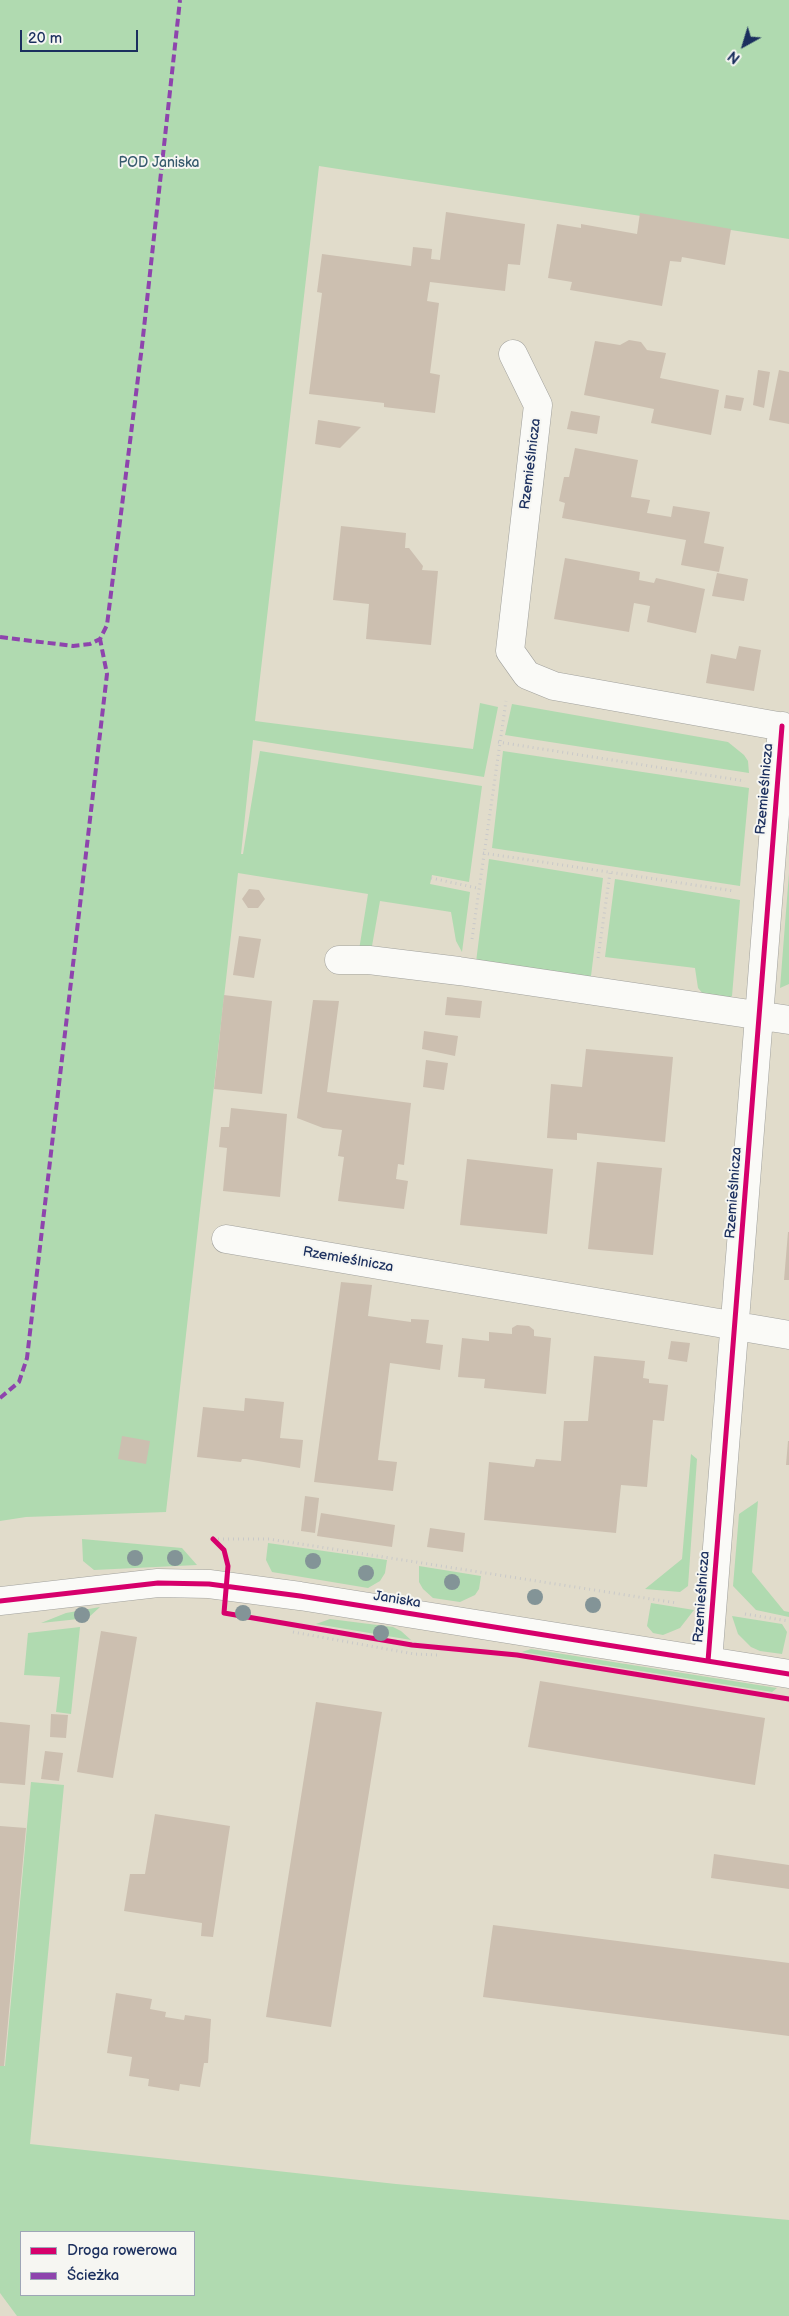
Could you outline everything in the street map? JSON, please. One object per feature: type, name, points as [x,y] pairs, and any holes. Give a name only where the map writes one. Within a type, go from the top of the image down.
[{"type":"street","name":"Rzemieślnicza","points":[[513,354],[538,405],[510,651],[528,675],[554,686],[785,727],[759,1016],[708,1661]]},
{"type":"street","points":[[339,960],[369,960],[468,972],[593,993],[789,1020]]},
{"type":"street","name":"Rzemieślnicza","points":[[226,1239],[789,1335]]},
{"type":"street","name":"Janiska","points":[[0,1601],[158,1583],[226,1587],[310,1597],[789,1674]]},
{"type":"path","points":[[468,972],[477,888],[506,698],[528,675]]},
{"type":"path","points":[[498,742],[746,781]]},
{"type":"path","points":[[482,853],[738,892]]},
{"type":"path","points":[[593,993],[610,873]]},
{"type":"path","points":[[431,878],[477,888]]},
{"type":"path","points":[[213,1539],[269,1539],[789,1620]]},
{"type":"path","points":[[213,1539],[224,1550],[228,1566],[226,1587]]},
{"type":"green space","name":"POD Janiska","points":[[0,0],[789,0],[789,239],[319,166],[255,721],[473,749],[480,703],[498,707],[484,777],[253,740],[241,854],[243,854],[260,751],[482,786],[469,882],[432,875],[430,884],[470,892],[462,952],[456,941],[451,912],[380,901],[372,946],[359,950],[368,894],[238,873],[166,1512],[26,1517],[0,1521]]},
{"type":"green space","points":[[512,704],[728,742],[744,755],[748,761],[749,773],[505,735]]},
{"type":"green space","points":[[503,751],[749,788],[740,886],[492,848]]},
{"type":"green space","points":[[489,859],[603,878],[591,976],[582,980],[476,962]]},
{"type":"green space","points":[[789,873],[789,984],[780,988]]},
{"type":"green space","points":[[615,879],[740,900],[732,996],[725,1000],[704,995],[698,988],[695,968],[605,957]]},
{"type":"green space","points":[[691,1454],[697,1459],[688,1586],[680,1592],[645,1589],[682,1559]]},
{"type":"green space","points":[[758,1501],[752,1572],[784,1611],[789,1612],[789,1617],[756,1610],[733,1586],[739,1514]]},
{"type":"green space","points":[[82,1539],[182,1548],[197,1565],[94,1570],[83,1561]]},
{"type":"green space","points":[[268,1543],[387,1560],[385,1573],[380,1581],[368,1588],[272,1572],[266,1560]]},
{"type":"green space","points":[[419,1566],[481,1576],[479,1589],[475,1595],[460,1602],[433,1598],[423,1589],[419,1582]]},
{"type":"green space","points":[[651,1603],[694,1610],[680,1628],[663,1635],[653,1633],[647,1626]]},
{"type":"green space","points":[[100,1607],[88,1618],[41,1623],[66,1613]]},
{"type":"green space","points":[[732,1616],[782,1624],[787,1632],[782,1654],[760,1651],[751,1647],[738,1634]]},
{"type":"green space","points":[[330,1619],[393,1627],[411,1640],[316,1624]]},
{"type":"green space","points":[[80,1627],[71,1714],[56,1712],[60,1677],[24,1675],[28,1633]]},
{"type":"green space","points":[[531,1649],[777,1688],[772,1692],[522,1652]]},
{"type":"green space","points":[[31,1782],[64,1785],[30,2144],[396,2184],[789,2220],[789,2316],[17,2316],[0,2293],[0,2066],[5,2066]]},
{"type":"building","points":[[446,212],[525,224],[520,265],[508,264],[505,291],[430,282],[427,301],[439,303],[430,373],[440,375],[435,413],[384,407],[384,403],[309,394],[322,293],[317,292],[322,254],[411,266],[413,247],[432,249],[431,259],[440,260]]},
{"type":"building","points":[[640,213],[731,229],[725,265],[682,257],[681,262],[670,261],[662,306],[570,290],[572,282],[548,278],[557,224],[581,228],[581,224],[637,234]]},
{"type":"building","points":[[629,340],[641,342],[647,350],[666,353],[660,378],[719,390],[711,435],[651,423],[654,409],[584,395],[595,341],[620,345]]},
{"type":"building","points":[[758,370],[770,372],[764,408],[753,405]]},
{"type":"building","points":[[779,370],[789,372],[789,424],[769,420]]},
{"type":"building","points":[[726,395],[744,398],[741,411],[724,408]]},
{"type":"building","points":[[571,411],[600,416],[597,434],[567,429]]},
{"type":"building","points":[[318,420],[361,427],[340,448],[315,444]]},
{"type":"building","points":[[575,448],[638,460],[631,497],[650,500],[647,513],[671,517],[673,506],[710,512],[704,543],[724,547],[719,572],[681,565],[686,540],[562,518],[565,503],[559,501],[564,477],[569,477]]},
{"type":"building","points":[[341,526],[406,533],[405,548],[409,548],[423,566],[422,570],[438,571],[431,645],[366,639],[369,604],[333,600]]},
{"type":"building","points":[[565,558],[640,572],[639,580],[654,583],[656,578],[705,589],[696,633],[647,622],[650,606],[634,603],[629,632],[554,619]]},
{"type":"building","points":[[717,573],[748,579],[744,601],[712,596]]},
{"type":"building","points":[[739,646],[761,650],[754,691],[706,683],[711,654],[736,659]]},
{"type":"building","points":[[249,889],[259,890],[265,899],[258,908],[248,908],[242,899]]},
{"type":"building","points":[[239,936],[261,939],[254,978],[233,975]]},
{"type":"building","points":[[224,995],[272,1001],[262,1094],[214,1089]]},
{"type":"building","points":[[447,997],[482,1001],[480,1018],[445,1015]]},
{"type":"building","points":[[313,1000],[339,1001],[327,1092],[411,1103],[404,1165],[398,1164],[396,1179],[408,1181],[404,1209],[338,1201],[344,1157],[338,1156],[342,1130],[323,1128],[297,1118]]},
{"type":"building","points":[[424,1031],[458,1036],[455,1056],[422,1049]]},
{"type":"building","points":[[586,1049],[673,1057],[665,1142],[577,1133],[577,1140],[547,1138],[551,1084],[582,1087]]},
{"type":"building","points":[[426,1060],[448,1063],[444,1090],[423,1087]]},
{"type":"building","points":[[231,1108],[287,1114],[280,1197],[223,1191],[227,1148],[219,1147],[221,1127],[229,1127]]},
{"type":"building","points":[[467,1159],[553,1169],[547,1234],[460,1225]]},
{"type":"building","points":[[597,1162],[662,1168],[653,1255],[588,1249]]},
{"type":"building","points":[[788,1232],[789,1280],[784,1280]]},
{"type":"building","points":[[341,1282],[372,1285],[368,1316],[411,1322],[411,1319],[429,1320],[426,1343],[443,1345],[440,1370],[390,1363],[378,1460],[397,1462],[393,1491],[314,1482]]},
{"type":"building","points":[[517,1325],[529,1326],[534,1330],[534,1336],[551,1338],[546,1394],[484,1388],[485,1379],[458,1377],[462,1338],[489,1341],[489,1332],[512,1334],[512,1328]]},
{"type":"building","points":[[671,1341],[690,1343],[687,1362],[668,1359]]},
{"type":"building","points":[[594,1356],[645,1361],[643,1378],[649,1379],[649,1383],[668,1385],[664,1421],[653,1420],[647,1487],[621,1485],[616,1533],[484,1520],[489,1462],[534,1467],[536,1459],[561,1461],[564,1421],[588,1421]]},
{"type":"building","points":[[245,1398],[284,1402],[280,1438],[303,1440],[300,1468],[246,1459],[242,1459],[241,1462],[197,1457],[203,1407],[244,1411]]},
{"type":"building","points":[[122,1436],[150,1441],[146,1464],[118,1459]]},
{"type":"building","points":[[788,1441],[789,1465],[786,1465]]},
{"type":"building","points":[[305,1496],[319,1498],[315,1533],[301,1531]]},
{"type":"building","points":[[321,1513],[395,1525],[392,1547],[317,1536]]},
{"type":"building","points":[[430,1528],[465,1533],[463,1552],[427,1547]]},
{"type":"building","points":[[101,1631],[137,1637],[113,1778],[77,1772]]},
{"type":"building","points":[[540,1681],[765,1718],[755,1785],[528,1747]]},
{"type":"building","points":[[316,1702],[382,1712],[331,2027],[266,2017]]},
{"type":"building","points":[[51,1714],[68,1715],[66,1738],[50,1737]]},
{"type":"building","points":[[0,1722],[30,1725],[25,1785],[0,1783]]},
{"type":"building","points":[[45,1751],[63,1753],[59,1781],[41,1779]]},
{"type":"building","points":[[155,1814],[230,1826],[213,1937],[201,1936],[202,1923],[124,1911],[130,1874],[145,1874]]},
{"type":"building","points":[[0,1826],[26,1828],[4,2066],[0,2066]]},
{"type":"building","points":[[714,1854],[789,1865],[789,1889],[711,1878]]},
{"type":"building","points":[[493,1925],[789,1963],[789,2036],[483,1997]]},
{"type":"building","points":[[116,1993],[152,1999],[150,2009],[166,2012],[165,2017],[184,2020],[185,2015],[211,2019],[208,2063],[204,2063],[200,2087],[180,2084],[179,2091],[148,2086],[149,2079],[129,2076],[132,2057],[107,2053]]},
{"type":"marked path","points":[[0,637],[73,646],[90,644],[100,639],[107,625],[142,346],[180,0]]},
{"type":"marked path","points":[[0,1398],[19,1382],[27,1358],[107,674],[100,639]]},
{"type":"cycle path","points":[[708,1661],[782,726]]},
{"type":"cycle path","points":[[213,1539],[224,1550],[228,1566],[224,1613],[412,1645],[517,1655],[789,1699]]},
{"type":"cycle path","points":[[0,1601],[158,1583],[209,1584],[300,1596],[789,1674]]}]
